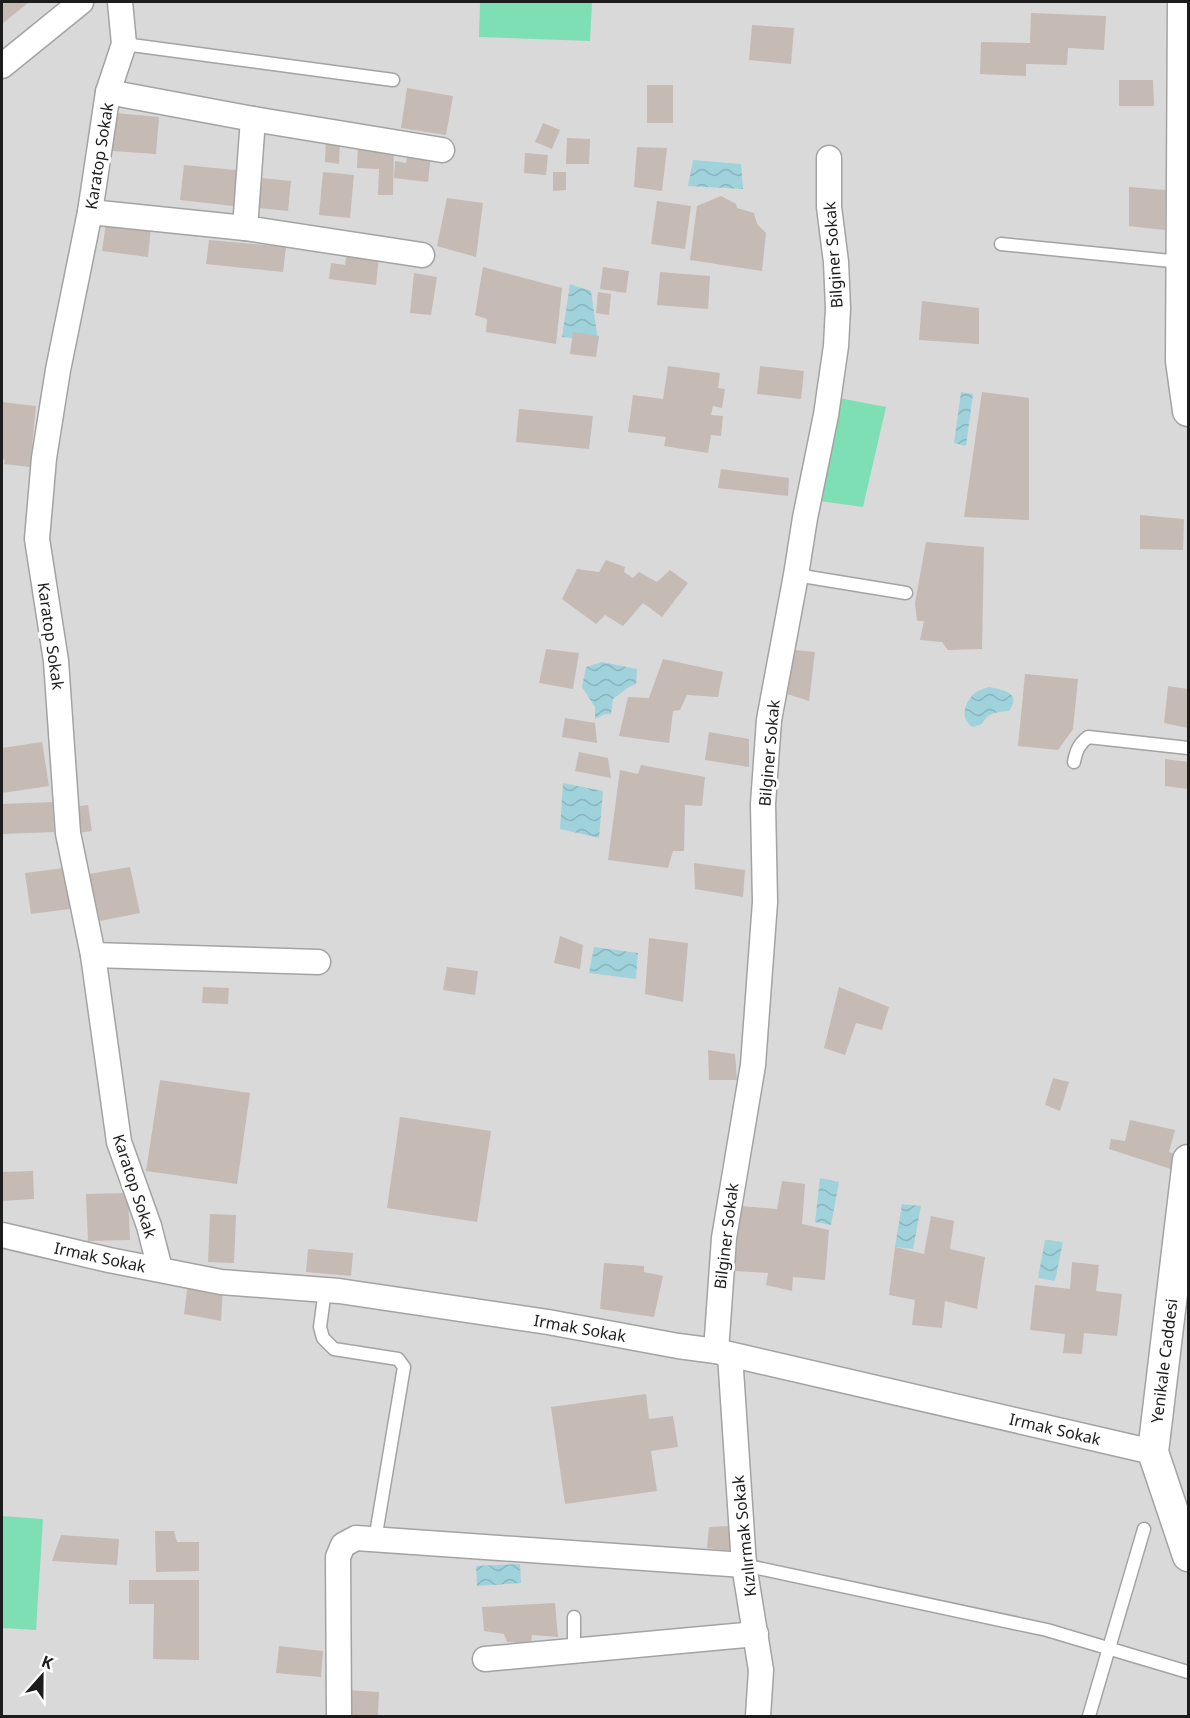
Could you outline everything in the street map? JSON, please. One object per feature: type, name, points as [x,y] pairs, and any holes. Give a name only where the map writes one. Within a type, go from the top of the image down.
[{"type":"street","points":[[2,66],[81,2]]},
{"type":"street","name":"Karatop Sokak","points":[[120,2],[124,44],[108,92],[90,212],[52,403],[44,458],[37,539],[56,661],[68,833],[93,955],[119,1142],[150,1227],[160,1269]]},
{"type":"street","points":[[1183,2],[1181,361],[1188,411]]},
{"type":"street","points":[[108,92],[442,150]]},
{"type":"street","points":[[245,228],[253,119]]},
{"type":"street","name":"Bilginer Sokak","points":[[723,1353],[724,1238],[753,1065],[765,902],[763,804],[769,720],[826,415],[836,346],[838,308],[836,262],[829,207],[829,158]]},
{"type":"street","points":[[90,212],[245,228],[422,255]]},
{"type":"street","points":[[93,955],[318,962]]},
{"type":"street","name":"Yenikale Caddesi","points":[[1188,1160],[1154,1452],[1188,1556]]},
{"type":"street","name":"Irmak Sokak","points":[[2,1235],[109,1260],[221,1282],[325,1290],[548,1322],[723,1353],[1154,1452]]},
{"type":"street","name":"Kızılırmak Sokak","points":[[723,1353],[744,1565],[762,1670],[758,1716]]},
{"type":"street","points":[[339,1716],[338,1557],[343,1545],[356,1538],[744,1565]]},
{"type":"street","points":[[485,1659],[756,1634]]},
{"type":"lane","points":[[124,44],[393,80]]},
{"type":"lane","points":[[1000,244],[1181,262]]},
{"type":"lane","points":[[796,575],[906,593]]},
{"type":"lane","points":[[1074,762],[1076,752],[1088,737],[1188,748]]},
{"type":"lane","points":[[325,1290],[320,1327],[324,1338],[334,1349],[398,1359],[404,1367],[375,1540]]},
{"type":"lane","points":[[1089,1716],[1144,1529]]},
{"type":"lane","points":[[744,1565],[1047,1630],[1188,1672]]},
{"type":"lane","points":[[574,1617],[574,1651]]},
{"type":"shaded area","points":[[2,2],[1188,2],[1188,1716],[2,1716]]},
{"type":"green space","points":[[480,2],[592,2],[590,41],[479,37]]},
{"type":"green space","points":[[834,397],[886,407],[863,507],[812,500]]},
{"type":"green space","points":[[2,1516],[43,1519],[36,1630],[2,1628]]},
{"type":"water","points":[[693,160],[741,164],[743,189],[688,186]]},
{"type":"water","points":[[570,284],[591,291],[598,341],[562,337]]},
{"type":"water","points":[[961,392],[973,394],[966,446],[954,443]]},
{"type":"water","points":[[602,662],[637,669],[636,684],[613,699],[611,714],[595,719],[595,707],[582,687],[586,667]]},
{"type":"water","points":[[989,687],[1010,693],[1013,700],[1012,705],[1009,711],[993,713],[982,724],[973,727],[966,721],[964,713],[966,705],[975,693]]},
{"type":"water","points":[[563,783],[603,791],[599,838],[560,829]]},
{"type":"water","points":[[594,947],[638,953],[636,979],[589,973]]},
{"type":"water","points":[[820,1178],[839,1182],[831,1225],[815,1222]]},
{"type":"water","points":[[902,1204],[921,1206],[913,1249],[895,1247]]},
{"type":"water","points":[[1045,1240],[1063,1242],[1055,1281],[1038,1278]]},
{"type":"water","points":[[520,1564],[521,1583],[477,1586],[476,1566]]},
{"type":"building","points":[[2,2],[29,2],[2,24]]},
{"type":"building","points":[[1031,13],[1106,16],[1104,50],[1068,48],[1067,65],[1026,64],[1026,76],[980,74],[981,42],[1030,43]]},
{"type":"building","points":[[752,25],[794,28],[791,64],[749,60]]},
{"type":"building","points":[[1119,80],[1153,80],[1154,106],[1119,106]]},
{"type":"building","points":[[647,85],[673,85],[673,123],[647,123]]},
{"type":"building","points":[[407,88],[453,96],[446,135],[401,128]]},
{"type":"building","points":[[116,113],[159,117],[156,154],[112,151]]},
{"type":"building","points":[[543,123],[560,130],[552,149],[535,142]]},
{"type":"building","points":[[326,138],[340,139],[339,164],[325,162]]},
{"type":"building","points":[[567,138],[590,139],[589,164],[566,164]]},
{"type":"building","points":[[358,143],[394,145],[393,195],[378,195],[379,169],[357,168]]},
{"type":"building","points":[[637,147],[667,148],[662,191],[634,187]]},
{"type":"building","points":[[408,151],[431,154],[428,182],[394,178],[395,161],[406,163]]},
{"type":"building","points":[[525,153],[548,155],[546,175],[524,173]]},
{"type":"building","points":[[184,165],[246,171],[242,207],[180,200]]},
{"type":"building","points":[[323,172],[354,175],[350,218],[319,215]]},
{"type":"building","points":[[553,172],[566,172],[566,190],[553,191]]},
{"type":"building","points":[[261,178],[291,181],[288,211],[259,208]]},
{"type":"building","points":[[1129,187],[1166,190],[1165,230],[1129,226]]},
{"type":"building","points":[[721,196],[736,204],[737,208],[754,213],[757,224],[766,233],[762,271],[690,260],[697,206]]},
{"type":"building","points":[[447,198],[483,203],[476,257],[437,246]]},
{"type":"building","points":[[657,201],[691,206],[685,249],[651,244]]},
{"type":"building","points":[[106,223],[151,228],[148,257],[102,251]]},
{"type":"building","points":[[209,240],[286,247],[283,272],[206,264]]},
{"type":"building","points":[[347,251],[379,255],[376,285],[329,279],[331,263],[345,265]]},
{"type":"building","points":[[483,267],[562,288],[556,344],[486,332],[487,319],[475,315]]},
{"type":"building","points":[[603,267],[629,271],[626,293],[600,289]]},
{"type":"building","points":[[660,272],[710,276],[708,309],[657,305]]},
{"type":"building","points":[[414,273],[437,277],[431,315],[410,313]]},
{"type":"building","points":[[598,292],[611,294],[609,315],[596,313]]},
{"type":"building","points":[[922,301],[979,308],[979,344],[919,340]]},
{"type":"building","points":[[573,332],[599,336],[596,357],[570,354]]},
{"type":"building","points":[[668,366],[720,373],[718,388],[725,389],[722,408],[713,406],[711,415],[723,416],[721,436],[711,435],[708,453],[664,446],[666,437],[628,432],[633,395],[663,399]]},
{"type":"building","points":[[760,366],[804,371],[801,399],[757,394]]},
{"type":"building","points":[[982,392],[1029,398],[1029,520],[964,517]]},
{"type":"building","points":[[2,402],[36,406],[30,467],[4,464],[5,460],[2,459]]},
{"type":"building","points":[[519,409],[593,416],[589,449],[516,442]]},
{"type":"building","points":[[721,469],[789,478],[788,496],[718,488]]},
{"type":"building","points":[[1140,515],[1184,519],[1183,550],[1140,549]]},
{"type":"building","points":[[926,542],[984,547],[982,649],[948,650],[942,642],[920,640],[924,621],[917,621],[915,603]]},
{"type":"building","points":[[606,560],[625,567],[624,572],[633,578],[639,572],[657,582],[670,570],[688,583],[662,617],[643,603],[623,626],[605,615],[596,624],[562,599],[577,569],[599,572]]},
{"type":"building","points":[[546,649],[579,653],[573,689],[539,683]]},
{"type":"building","points":[[785,649],[815,652],[809,701],[778,691]]},
{"type":"building","points":[[663,659],[723,672],[718,697],[687,695],[680,710],[673,711],[669,743],[619,736],[628,697],[649,698]]},
{"type":"building","points":[[1025,674],[1078,679],[1073,729],[1058,750],[1018,746]]},
{"type":"building","points":[[1168,686],[1188,689],[1188,728],[1164,723]]},
{"type":"building","points":[[565,718],[595,723],[597,743],[562,737]]},
{"type":"building","points":[[709,732],[749,739],[749,767],[705,760]]},
{"type":"building","points":[[42,742],[49,786],[2,793],[2,748]]},
{"type":"building","points":[[579,752],[608,758],[611,778],[575,771]]},
{"type":"building","points":[[1165,759],[1188,762],[1188,789],[1165,786]]},
{"type":"building","points":[[641,765],[705,777],[702,806],[685,805],[684,851],[673,851],[668,868],[608,860],[620,770],[638,774]]},
{"type":"building","points":[[53,802],[54,832],[2,834],[2,804]]},
{"type":"building","points":[[88,805],[92,831],[78,833],[75,807]]},
{"type":"building","points":[[694,863],[745,870],[743,897],[695,889]]},
{"type":"building","points":[[130,867],[140,913],[100,921],[89,874]]},
{"type":"building","points":[[64,868],[70,909],[31,914],[25,873]]},
{"type":"building","points":[[560,936],[583,945],[580,969],[554,963]]},
{"type":"building","points":[[649,938],[688,943],[683,1002],[645,994]]},
{"type":"building","points":[[447,967],[478,971],[475,995],[443,990]]},
{"type":"building","points":[[203,987],[229,988],[228,1004],[202,1003]]},
{"type":"building","points":[[839,987],[889,1007],[882,1030],[856,1023],[845,1055],[824,1048]]},
{"type":"building","points":[[708,1050],[735,1054],[737,1080],[709,1080]]},
{"type":"building","points":[[1053,1078],[1069,1082],[1060,1111],[1045,1105]]},
{"type":"building","points":[[160,1080],[250,1093],[237,1184],[146,1171]]},
{"type":"building","points":[[400,1117],[491,1131],[477,1222],[387,1208]]},
{"type":"building","points":[[1130,1120],[1175,1130],[1169,1152],[1179,1156],[1177,1171],[1109,1149],[1111,1139],[1125,1141]]},
{"type":"building","points":[[33,1171],[34,1199],[2,1201],[2,1172]]},
{"type":"building","points":[[782,1181],[805,1184],[802,1224],[829,1230],[825,1280],[793,1277],[792,1291],[766,1285],[768,1273],[734,1271],[741,1206],[777,1209]]},
{"type":"building","points":[[128,1193],[130,1240],[88,1241],[86,1194]]},
{"type":"building","points":[[210,1214],[236,1215],[234,1263],[208,1262]]},
{"type":"building","points":[[931,1216],[954,1221],[950,1249],[985,1257],[977,1309],[945,1301],[942,1328],[912,1325],[915,1300],[889,1295],[895,1247],[924,1254]]},
{"type":"building","points":[[308,1249],[353,1253],[351,1276],[306,1272]]},
{"type":"building","points":[[1072,1262],[1099,1265],[1096,1291],[1122,1294],[1117,1336],[1084,1333],[1082,1354],[1063,1353],[1065,1334],[1030,1330],[1035,1285],[1070,1289]]},
{"type":"building","points":[[604,1263],[644,1266],[644,1272],[663,1276],[654,1317],[600,1309]]},
{"type":"building","points":[[188,1282],[223,1287],[221,1321],[184,1314]]},
{"type":"building","points":[[646,1394],[649,1419],[673,1416],[678,1447],[651,1451],[657,1491],[565,1504],[551,1407]]},
{"type":"building","points":[[729,1526],[731,1551],[707,1548],[709,1527]]},
{"type":"building","points":[[155,1531],[174,1531],[177,1542],[199,1542],[199,1571],[156,1572]]},
{"type":"building","points":[[61,1535],[119,1539],[117,1565],[52,1561]]},
{"type":"building","points":[[129,1580],[199,1580],[199,1660],[153,1659],[154,1604],[129,1604]]},
{"type":"building","points":[[555,1603],[558,1637],[532,1635],[531,1643],[507,1642],[504,1634],[484,1631],[482,1607]]},
{"type":"building","points":[[279,1646],[323,1651],[321,1677],[276,1673]]},
{"type":"building","points":[[346,1690],[379,1692],[378,1716],[344,1716]]}]
